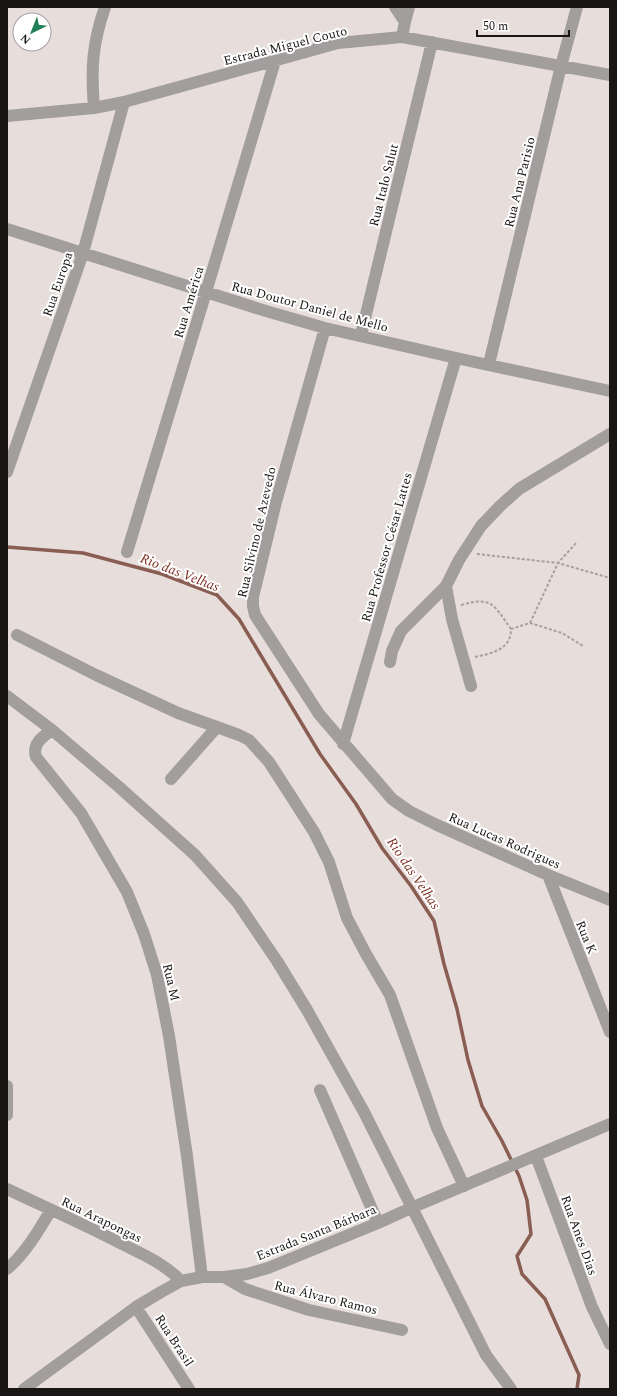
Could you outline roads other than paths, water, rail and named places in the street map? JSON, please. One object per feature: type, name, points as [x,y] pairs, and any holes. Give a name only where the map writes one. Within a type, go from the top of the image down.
[{"type":"street","points":[[94,108],[92,72],[93,50],[105,7]]},
{"type":"street","points":[[395,7],[405,22]]},
{"type":"street","points":[[402,37],[409,7]]},
{"type":"street","name":"Rua Ana Parisio","points":[[489,364],[561,66],[577,7]]},
{"type":"street","name":"Estrada Miguel Couto","points":[[7,116],[94,108],[124,102],[338,43],[402,37],[610,75]]},
{"type":"street","name":"Rua Italo Salut","points":[[361,335],[432,42]]},
{"type":"street","name":"Rua América","points":[[127,552],[275,61]]},
{"type":"street","name":"Rua Europa","points":[[7,472],[83,253],[124,102]]},
{"type":"street","name":"Rua Doutor Daniel de Mello","points":[[7,229],[266,312],[325,328],[610,391]]},
{"type":"street","name":"Rua Silvino de Azevedo","points":[[325,328],[276,502],[253,597],[253,606],[259,623],[319,714],[343,744],[392,799]]},
{"type":"street","name":"Rua Professor César Lattes","points":[[343,744],[456,358]]},
{"type":"street","points":[[390,662],[392,651],[401,631],[446,586],[464,552],[481,526],[500,506],[519,489],[610,434]]},
{"type":"street","points":[[446,586],[457,637],[471,686]]},
{"type":"street","points":[[17,635],[96,675],[178,713],[249,740],[269,762],[317,838],[330,862],[347,918],[390,995],[437,1128],[464,1186]]},
{"type":"street","points":[[7,696],[52,730],[195,855],[237,902],[277,960],[307,1010],[364,1112],[486,1355],[511,1389]]},
{"type":"street","points":[[171,779],[217,727]]},
{"type":"street","name":"Rua M","points":[[52,730],[41,738],[36,744],[34,751],[36,757],[81,813],[128,892],[144,934],[157,975],[173,1058],[202,1277]]},
{"type":"street","name":"Rua Lucas Rodrigues","points":[[392,799],[409,811],[437,825],[548,875],[610,900]]},
{"type":"street","name":"Rua K","points":[[548,875],[610,1032]]},
{"type":"street","points":[[7,1086],[7,1115]]},
{"type":"street","points":[[320,1090],[378,1223]]},
{"type":"street","name":"Estrada Santa Bárbara","points":[[24,1389],[136,1307],[182,1281],[202,1277],[224,1277],[247,1274],[268,1268],[378,1223],[610,1124]]},
{"type":"street","name":"Rua Anes Dias","points":[[532,1158],[592,1307],[610,1344]]},
{"type":"street","name":"Rua Arapongas","points":[[7,1189],[82,1223],[158,1262],[182,1281]]},
{"type":"street","points":[[7,1269],[18,1260],[35,1237],[51,1210]]},
{"type":"street","name":"Rua Álvaro Ramos","points":[[224,1277],[245,1289],[309,1310],[402,1330]]},
{"type":"street","name":"Rua Brasil","points":[[136,1307],[189,1389]]},
{"type":"waterway","name":"Rio das Velhas","points":[[7,547],[83,553],[162,574],[217,595],[239,619],[320,754],[356,804],[382,848],[411,886],[434,921],[457,1009],[468,1060],[482,1106],[502,1141],[519,1176],[527,1200],[531,1234],[517,1256],[522,1274],[545,1299],[579,1375],[577,1389]]}]
